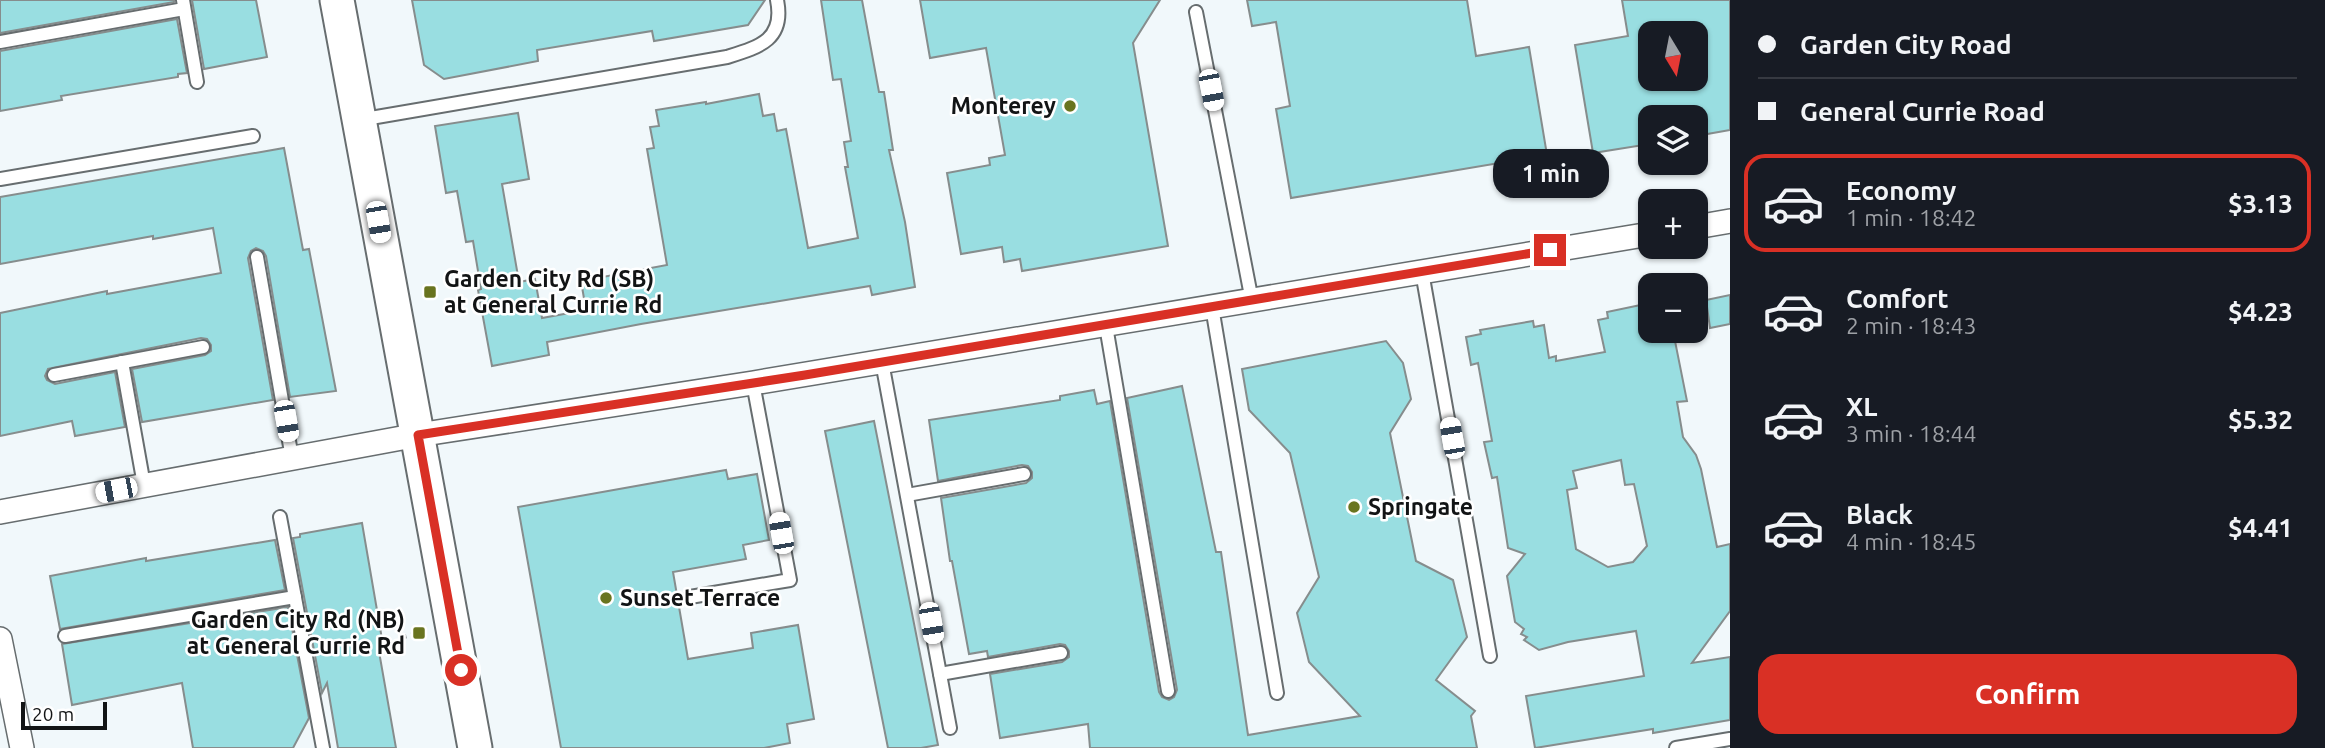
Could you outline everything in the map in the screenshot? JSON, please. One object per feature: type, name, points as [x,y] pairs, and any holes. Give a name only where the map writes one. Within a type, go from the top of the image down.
[{"type":"street","points":[[337,0],[475,748]]},
{"type":"street","points":[[1708,225],[1730,221]]},
{"type":"street","points":[[0,512],[418,435],[1105,326],[1638,236]]},
{"type":"street","points":[[0,639],[22,748]]},
{"type":"lane","points":[[359,120],[727,57],[756,48],[773,35],[780,17],[778,0]]},
{"type":"lane","points":[[0,42],[183,5],[197,82]]},
{"type":"lane","points":[[1196,12],[1252,301]]},
{"type":"lane","points":[[0,179],[253,136]]},
{"type":"lane","points":[[257,257],[292,458]]},
{"type":"lane","points":[[1422,272],[1490,656]]},
{"type":"lane","points":[[1212,307],[1277,693]]},
{"type":"lane","points":[[1105,326],[1168,691]]},
{"type":"lane","points":[[54,374],[203,347]]},
{"type":"lane","points":[[122,362],[144,485]]},
{"type":"lane","points":[[882,362],[950,728]]},
{"type":"lane","points":[[690,597],[790,580],[753,383]]},
{"type":"lane","points":[[907,495],[1024,474]]},
{"type":"lane","points":[[281,517],[323,748]]},
{"type":"lane","points":[[65,636],[295,597]]},
{"type":"lane","points":[[940,674],[1061,653]]},
{"type":"lane","points":[[1676,748],[1730,739]]},
{"type":"path","points":[[403,637],[419,633]]},
{"type":"building","points":[[0,0],[174,0],[174,2],[0,33]]},
{"type":"building","points":[[192,0],[256,0],[267,57],[204,69]]},
{"type":"building","points":[[412,0],[765,0],[748,25],[654,41],[652,31],[537,50],[538,61],[444,79],[424,65]]},
{"type":"building","points":[[821,0],[862,0],[879,92],[884,92],[893,150],[889,150],[905,222],[915,287],[872,295],[870,286],[641,324],[547,342],[549,355],[492,366],[478,290],[481,289],[473,241],[466,242],[457,191],[446,193],[435,126],[518,113],[529,179],[502,184],[519,282],[535,279],[542,318],[586,310],[581,281],[667,265],[647,149],[654,148],[650,127],[659,126],[656,110],[759,94],[763,116],[774,114],[777,131],[786,129],[808,248],[858,238],[845,167],[848,167],[844,142],[851,141],[841,79],[833,80]]},
{"type":"building","name":"Monterey","points":[[920,0],[1160,0],[1133,43],[1168,246],[1022,271],[1020,259],[1004,262],[1002,247],[961,254],[947,173],[990,165],[989,158],[1005,155],[986,48],[930,58]]},
{"type":"building","points":[[1247,0],[1467,0],[1476,56],[1529,47],[1547,155],[1291,198],[1276,109],[1290,106],[1276,22],[1252,26]]},
{"type":"building","points":[[1622,0],[1730,0],[1730,130],[1708,134],[1708,105],[1638,105],[1638,146],[1593,153],[1575,45],[1628,36]]},
{"type":"building","points":[[177,19],[187,73],[178,74],[178,77],[61,96],[62,100],[0,111],[0,51]]},
{"type":"building","points":[[284,148],[303,250],[309,249],[336,391],[290,397],[266,256],[256,248],[248,258],[273,400],[142,422],[132,369],[205,355],[211,351],[211,345],[207,339],[201,338],[48,369],[45,376],[55,384],[115,372],[125,427],[75,436],[72,421],[0,436],[0,313],[107,291],[107,294],[221,273],[213,228],[153,239],[153,236],[0,264],[0,197]]},
{"type":"building","points":[[1730,295],[1730,324],[1710,328],[1708,300]]},
{"type":"building","points":[[1638,306],[1638,343],[1675,343],[1687,401],[1677,402],[1683,437],[1696,455],[1701,469],[1717,547],[1730,544],[1730,611],[1692,663],[1730,657],[1730,720],[1535,748],[1526,696],[1644,676],[1636,631],[1568,642],[1539,650],[1524,640],[1527,637],[1521,634],[1524,629],[1515,622],[1507,576],[1525,554],[1508,548],[1497,477],[1492,478],[1484,442],[1492,441],[1478,363],[1471,365],[1466,337],[1481,334],[1480,330],[1533,321],[1534,327],[1544,325],[1549,358],[1556,356],[1556,361],[1605,352],[1598,320],[1608,318],[1607,312]],"holes":[[[1621,460],[1625,485],[1634,484],[1647,546],[1633,562],[1608,567],[1576,549],[1567,490],[1577,488],[1573,471]]]},
{"type":"building","points":[[1386,341],[1403,363],[1411,399],[1390,433],[1416,561],[1453,580],[1467,637],[1436,680],[1475,711],[1471,716],[1477,748],[1090,748],[1088,724],[1000,738],[990,674],[1062,662],[1069,657],[1069,651],[1065,645],[1060,644],[988,657],[987,651],[969,654],[950,561],[941,498],[1026,483],[1032,478],[1032,472],[1028,466],[1022,465],[938,481],[929,420],[1060,400],[1060,396],[1094,390],[1097,404],[1110,401],[1159,692],[1169,700],[1177,690],[1127,398],[1182,386],[1216,552],[1221,552],[1248,735],[1360,716],[1309,662],[1297,613],[1319,577],[1290,453],[1249,410],[1242,369]]},
{"type":"building","points":[[874,421],[938,745],[921,748],[888,748],[825,431]]},
{"type":"building","name":"Sunset Terrace","points":[[726,470],[728,479],[757,474],[769,540],[743,545],[746,559],[673,572],[688,659],[753,648],[751,633],[798,625],[814,719],[787,724],[790,743],[764,748],[561,748],[518,507]]},
{"type":"building","points":[[362,523],[383,645],[378,646],[396,748],[338,748],[327,683],[322,693],[293,538],[300,537],[300,534]]},
{"type":"building","points":[[275,540],[285,590],[60,629],[50,576],[146,558],[146,561]]},
{"type":"building","points":[[288,607],[309,718],[293,748],[193,748],[182,683],[72,705],[62,644]]},
{"type":"place","name":"Monterey","points":[[1070,106]]},
{"type":"place","name":"Garden City Rd (SB) at General Currie Rd","points":[[430,292]]},
{"type":"place","name":"Springate","points":[[1354,507]]},
{"type":"place","name":"Sunset Terrace","points":[[606,598]]},
{"type":"place","name":"Garden City Rd (NB) at General Currie Rd","points":[[419,633]]},
{"type":"route","points":[[461,670],[418,435],[1105,326],[1550,250]]}]
